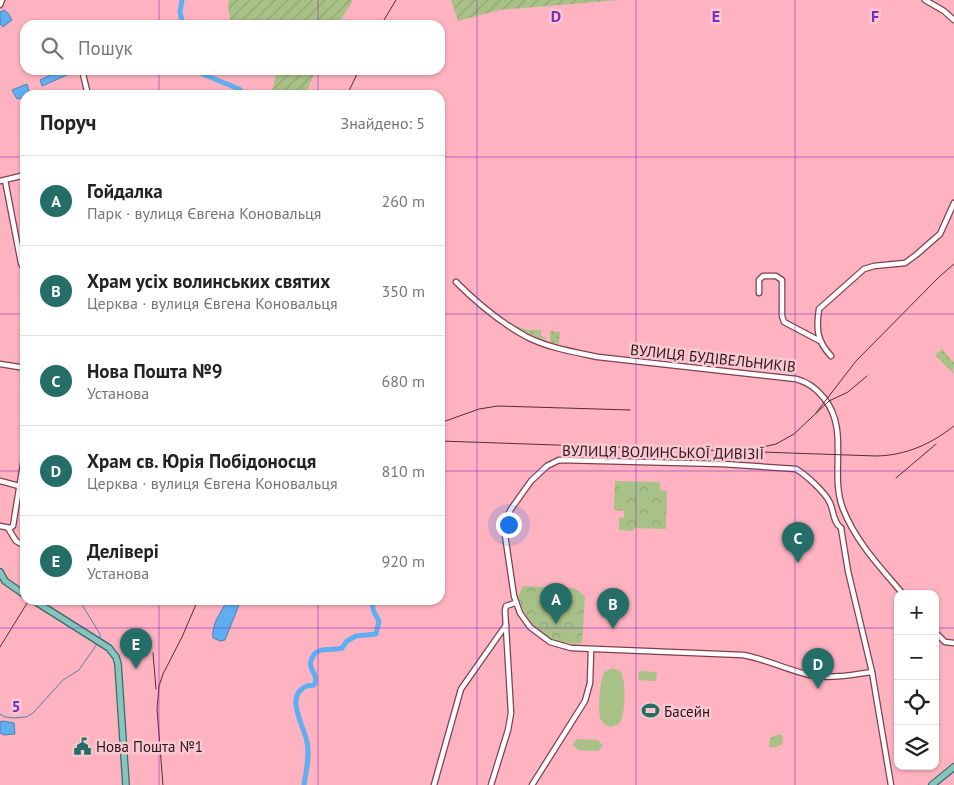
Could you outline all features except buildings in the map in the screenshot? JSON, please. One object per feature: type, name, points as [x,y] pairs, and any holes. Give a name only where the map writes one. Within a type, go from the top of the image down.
[{"type":"main road","points":[[0,572],[5,581],[20,592]]},
{"type":"main road","points":[[40,605],[109,648],[116,657],[126,785]]},
{"type":"main road","points":[[932,785],[954,767]]},
{"type":"street","points":[[0,5],[2,0]]},
{"type":"street","points":[[925,0],[944,11],[954,20]]},
{"type":"street","points":[[83,75],[87,90]]},
{"type":"street","points":[[20,177],[3,181],[20,258]]},
{"type":"street","points":[[820,341],[819,309],[864,268],[905,263],[916,255],[940,234],[954,204]]},
{"type":"street","points":[[759,293],[759,280],[763,276],[776,276],[782,280],[782,316],[784,322],[820,341],[831,356]]},
{"type":"street","name":"ВУЛИЦЯ БУДІВЕЛЬНИКІВ","points":[[456,282],[485,309],[528,337],[566,351],[598,358],[796,378],[812,386],[827,402],[837,424],[839,494],[849,522],[857,538],[900,590]]},
{"type":"street","points":[[0,364],[20,367]]},
{"type":"street","name":"ВУЛИЦЯ ВОЛИНСЬКОЇ ДИВІЗІЇ","points":[[515,603],[505,540],[506,519],[531,481],[547,466],[560,460],[723,464],[796,469],[826,496],[836,525],[841,528],[848,571],[872,672],[891,785]]},
{"type":"street","points":[[0,526],[8,528],[13,526],[20,476]]},
{"type":"street","points":[[0,481],[18,486]]},
{"type":"street","points":[[841,528],[849,522]]},
{"type":"street","points":[[8,528],[16,541],[20,543]]},
{"type":"street","points":[[491,785],[508,730],[511,713],[506,606],[515,603],[525,622],[542,638],[559,646],[591,650],[742,655],[758,658],[799,672],[820,676],[872,672]]},
{"type":"street","points":[[434,785],[461,689],[506,625]]},
{"type":"street","points":[[938,635],[944,642],[954,643]]},
{"type":"street","points":[[532,785],[585,701],[590,683],[591,650]]},
{"type":"green space","points":[[229,0],[353,0],[341,20],[230,20]]},
{"type":"green space","points":[[451,0],[618,0],[499,10],[458,21]]},
{"type":"green space","points":[[276,75],[314,75],[307,90],[272,90]]},
{"type":"green space","points":[[516,326],[527,330],[541,330],[541,336],[546,339],[544,340],[516,328]]},
{"type":"green space","points":[[550,331],[560,332],[559,344],[550,342]]},
{"type":"green space","points":[[942,349],[954,363],[953,373],[935,355]]},
{"type":"green space","points":[[615,481],[660,482],[660,490],[667,491],[666,529],[634,528],[633,531],[619,530],[619,518],[624,518],[624,511],[614,510]]},
{"type":"green space","points":[[621,486],[634,486],[635,495],[620,496],[619,488]]},
{"type":"green space","points":[[523,586],[574,588],[585,596],[582,643],[559,642],[549,638],[533,626],[518,596]]},
{"type":"green space","points":[[613,668],[621,672],[623,676],[624,698],[621,720],[619,724],[611,727],[605,725],[601,720],[599,703],[603,675],[605,671]]},
{"type":"green space","points":[[639,671],[657,672],[656,681],[638,680]]},
{"type":"green space","points":[[779,734],[783,736],[782,745],[769,747],[770,738]]},
{"type":"green space","points":[[577,739],[598,740],[603,746],[598,751],[578,750],[573,745]]},
{"type":"water","points":[[4,10],[12,20],[3,27],[0,24],[0,12]]},
{"type":"water","points":[[50,75],[67,75],[42,86],[40,80]]},
{"type":"water","points":[[27,84],[29,90],[20,90],[20,98],[17,99],[12,90]]},
{"type":"water","points":[[225,605],[239,605],[225,640],[220,641],[213,638],[217,618]]},
{"type":"water","points":[[0,722],[14,723],[15,734],[4,735],[0,733]]},
{"type":"waterway","points":[[182,0],[180,12],[182,20]]},
{"type":"waterway","points":[[205,75],[240,90]]},
{"type":"waterway","points":[[82,605],[100,634],[100,639]]},
{"type":"waterway","points":[[304,785],[308,747],[297,712],[297,697],[300,690],[314,685],[315,678],[311,665],[314,654],[321,650],[342,648],[347,641],[356,636],[376,634],[379,621],[372,605]]},
{"type":"waterway","points":[[0,714],[5,717],[14,718],[26,717],[33,713],[63,680],[79,670],[97,644]]},
{"type":"railway","points":[[384,20],[396,0]]},
{"type":"railway","points":[[349,90],[357,75]]},
{"type":"railway","points":[[816,413],[856,361],[954,264]]},
{"type":"railway","points":[[758,448],[776,444],[794,434],[829,401],[848,392],[867,376]]},
{"type":"railway","points":[[445,421],[479,409],[498,406],[630,410]]},
{"type":"railway","points":[[445,441],[877,456],[908,451],[927,443],[954,426]]},
{"type":"railway","points":[[896,478],[936,444]]},
{"type":"railway","points":[[0,647],[26,605]]},
{"type":"railway","points":[[163,785],[157,709],[159,686],[196,605]]},
{"type":"railway","points":[[153,653],[156,689]]},
{"type":"place","name":"Нова Пошта №9","points":[[798,563]]},
{"type":"place","name":"Гойдалка","points":[[556,624]]},
{"type":"place","name":"Храм усіх волинських святих","points":[[613,629]]},
{"type":"place","name":"Делівері","points":[[136,669]]},
{"type":"place","name":"Храм св. Юрія Побідоносця","points":[[818,689]]},
{"type":"place","name":"Басейн","points":[[650,711]]},
{"type":"place","name":"Нова Пошта №1","points":[[82,746]]}]
